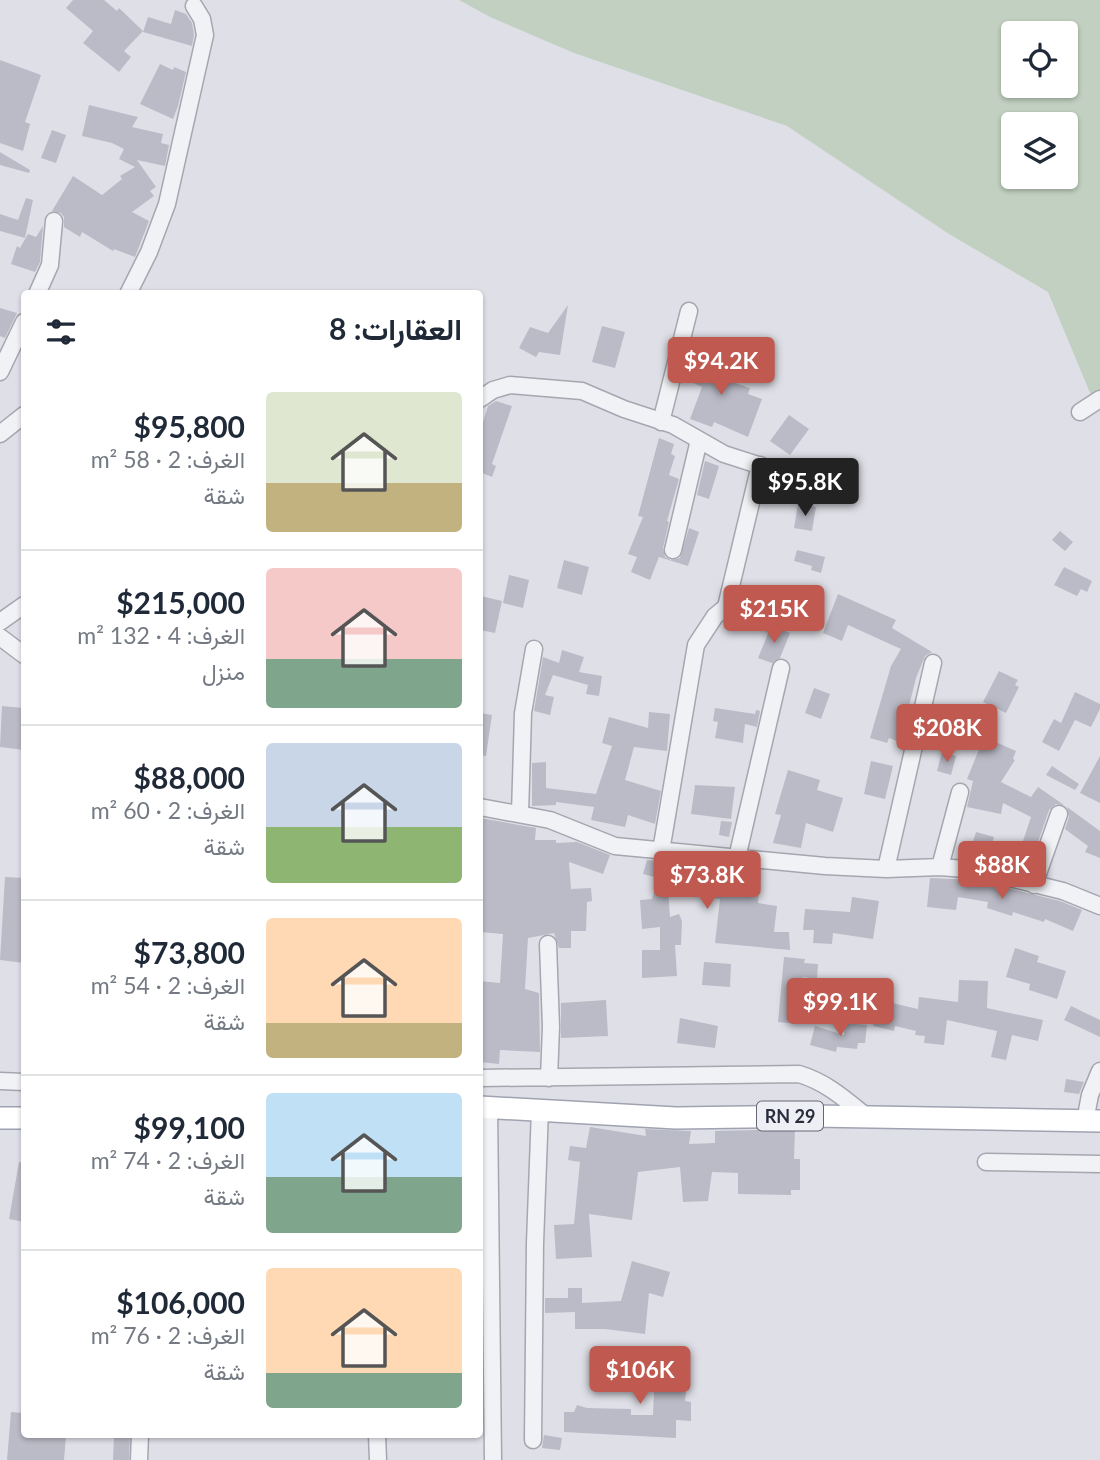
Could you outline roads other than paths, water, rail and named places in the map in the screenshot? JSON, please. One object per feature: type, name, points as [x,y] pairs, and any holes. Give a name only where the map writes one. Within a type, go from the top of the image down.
[{"type":"main road","name":"RN 29","points":[[484,1106],[676,1118],[867,1117],[1093,1121]]},
{"type":"main road","points":[[0,1118],[21,1118]]},
{"type":"street","points":[[130,290],[167,204],[195,83],[205,35],[202,19],[194,6]]},
{"type":"street","points":[[39,290],[50,265],[54,220]]},
{"type":"street","points":[[661,422],[689,311]]},
{"type":"street","points":[[0,372],[21,328]]},
{"type":"street","points":[[483,397],[493,390],[510,385],[582,391],[673,425],[724,454],[814,483]]},
{"type":"street","points":[[1080,412],[1100,399]]},
{"type":"street","points":[[0,434],[21,417]]},
{"type":"street","points":[[673,550],[699,440]]},
{"type":"street","points":[[661,851],[696,645],[715,616],[726,607],[760,465]]},
{"type":"street","points":[[0,622],[21,607]]},
{"type":"street","points":[[0,637],[21,653]]},
{"type":"street","points":[[520,814],[523,713],[534,649]]},
{"type":"street","points":[[886,869],[933,663]]},
{"type":"street","points":[[737,858],[780,668]]},
{"type":"street","points":[[940,867],[960,792]]},
{"type":"street","points":[[483,808],[550,820],[615,846],[886,869],[940,867],[977,870],[1063,891],[1100,906]]},
{"type":"street","points":[[1034,885],[1059,814]]},
{"type":"street","points":[[548,944],[551,1027],[549,1078]]},
{"type":"street","points":[[1093,1121],[1090,1095],[1100,1071]]},
{"type":"street","points":[[483,1079],[799,1074],[830,1087],[867,1117]]},
{"type":"street","points":[[0,1081],[21,1082]]},
{"type":"street","points":[[484,1106],[493,1460]]},
{"type":"street","points":[[533,1440],[540,1109]]},
{"type":"street","points":[[986,1162],[1100,1164]]},
{"type":"street","points":[[139,1460],[140,1438]]},
{"type":"street","points":[[377,1438],[377,1460]]}]
